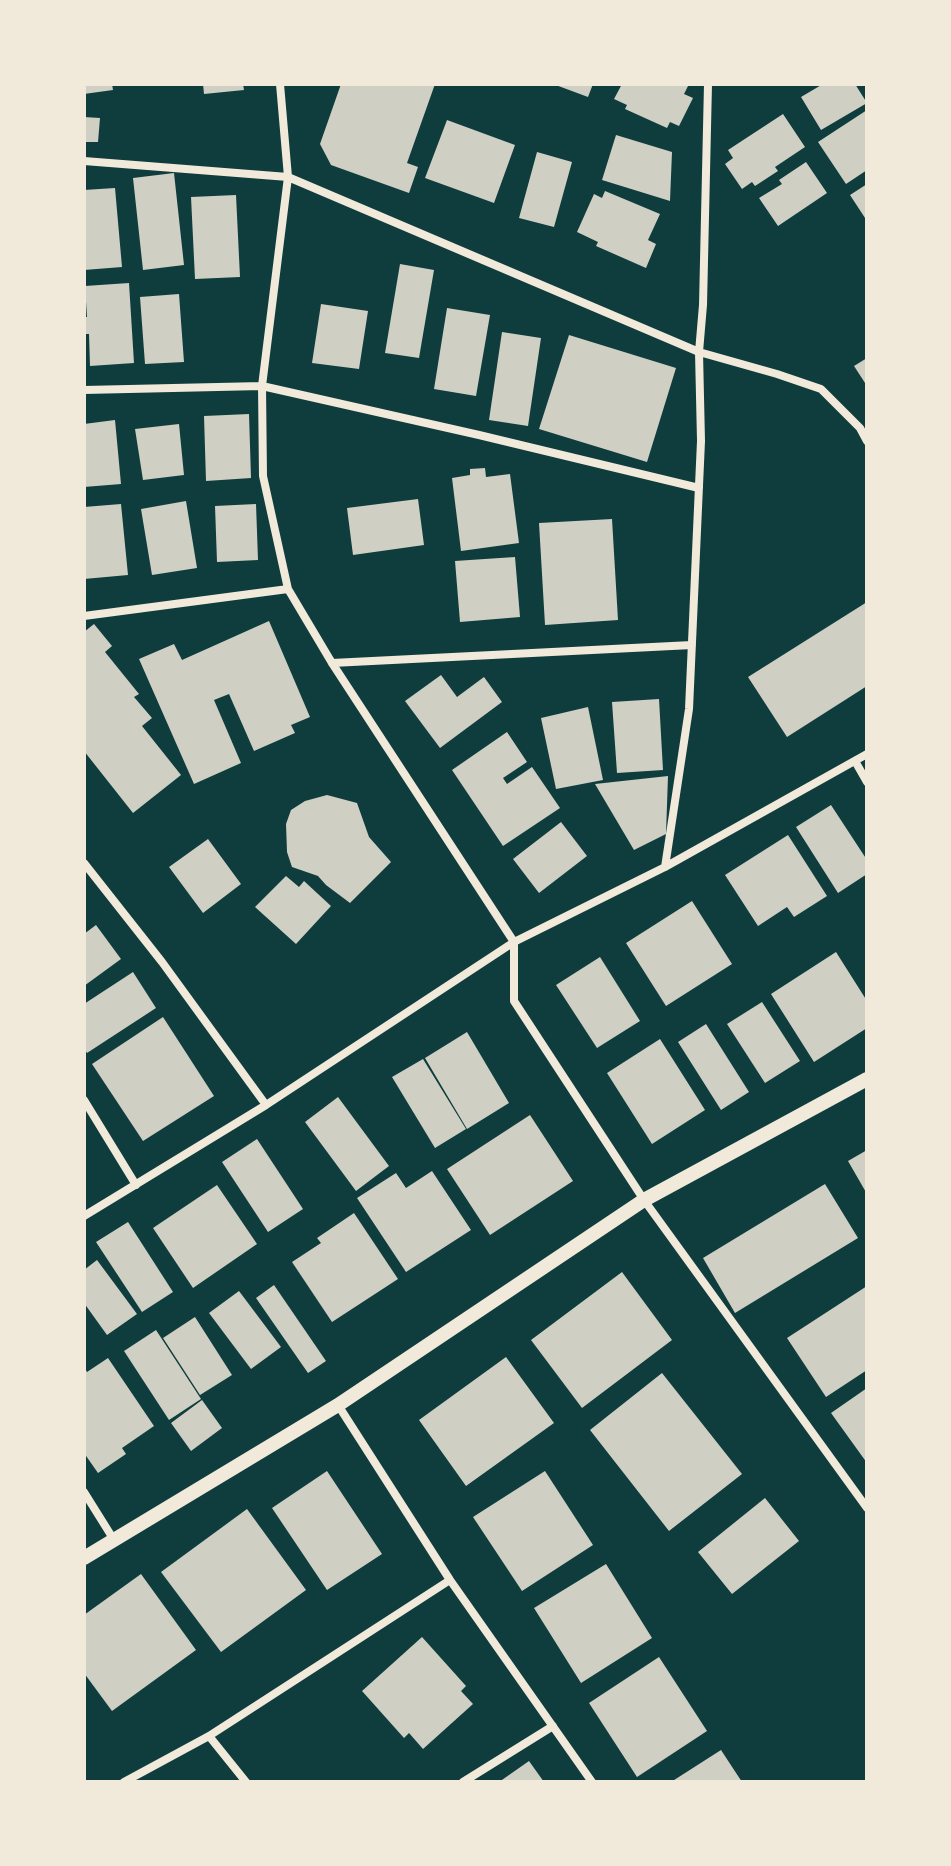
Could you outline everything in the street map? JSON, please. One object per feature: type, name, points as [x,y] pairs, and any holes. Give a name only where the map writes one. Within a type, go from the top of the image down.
[{"type":"street","points":[[280,84],[288,177],[262,386],[263,476],[288,589],[332,663],[514,942],[514,1001],[644,1200],[867,1508]]},
{"type":"street","points":[[665,867],[689,709],[701,441],[699,352],[703,305],[708,84]]},
{"type":"street","points":[[84,161],[288,177],[699,352],[821,389],[860,428],[867,441]]},
{"type":"street","points":[[84,390],[262,386],[699,488]]},
{"type":"street","points":[[84,616],[288,589]]},
{"type":"street","points":[[332,663],[692,645]]},
{"type":"street","points":[[84,1216],[266,1105],[514,942],[665,867],[867,754]]},
{"type":"street","points":[[855,761],[867,782]]},
{"type":"street","points":[[84,863],[162,962],[266,1105]]},
{"type":"street","points":[[84,1558],[338,1405],[644,1200],[867,1079]]},
{"type":"street","points":[[84,1100],[136,1185]]},
{"type":"street","points":[[338,1405],[450,1580],[592,1782]]},
{"type":"street","points":[[84,1492],[114,1540]]},
{"type":"street","points":[[124,1782],[209,1736],[450,1580]]},
{"type":"street","points":[[463,1782],[553,1726]]},
{"type":"street","points":[[209,1736],[246,1782]]},
{"type":"building","points":[[84,84],[112,84],[113,90],[84,94]]},
{"type":"building","points":[[203,84],[243,84],[244,90],[204,94]]},
{"type":"building","points":[[341,84],[435,84],[407,163],[418,167],[409,193],[331,165],[320,144]]},
{"type":"building","points":[[553,84],[593,84],[588,97]]},
{"type":"building","points":[[622,84],[689,84],[684,94],[693,98],[679,126],[670,122],[667,128],[625,109],[627,105],[614,99]]},
{"type":"building","points":[[823,84],[855,84],[867,103],[821,130],[801,97]]},
{"type":"building","points":[[867,110],[867,170],[846,184],[818,142]]},
{"type":"building","points":[[783,114],[805,147],[775,167],[778,171],[755,186],[752,182],[742,189],[725,164],[733,158],[728,150]]},
{"type":"building","points":[[84,117],[100,118],[98,142],[84,142]]},
{"type":"building","points":[[447,120],[515,145],[494,203],[425,178]]},
{"type":"building","points":[[616,135],[672,152],[670,201],[602,180]]},
{"type":"building","points":[[537,152],[572,162],[554,227],[519,218]]},
{"type":"building","points":[[806,162],[827,193],[778,226],[759,198],[782,184],[779,180]]},
{"type":"building","points":[[174,173],[184,265],[143,270],[133,178]]},
{"type":"building","points":[[867,184],[867,221],[850,195]]},
{"type":"building","points":[[115,188],[122,267],[84,270],[84,190]]},
{"type":"building","points":[[605,191],[660,214],[648,240],[656,244],[646,268],[596,246],[598,242],[577,232],[594,194],[602,198]]},
{"type":"building","points":[[236,195],[240,277],[195,279],[191,197]]},
{"type":"building","points":[[400,264],[434,270],[419,358],[385,353]]},
{"type":"building","points":[[129,283],[134,363],[90,366],[89,334],[84,334],[84,317],[87,317],[85,286]]},
{"type":"building","points":[[179,294],[184,362],[145,364],[140,297]]},
{"type":"building","points":[[321,304],[368,311],[359,369],[312,363]]},
{"type":"building","points":[[447,308],[490,315],[476,396],[434,389]]},
{"type":"building","points":[[502,332],[541,338],[528,426],[489,420]]},
{"type":"building","points":[[569,335],[676,368],[647,462],[539,429]]},
{"type":"building","points":[[867,358],[867,386],[854,366]]},
{"type":"building","points":[[249,414],[251,478],[206,481],[204,416]]},
{"type":"building","points":[[115,420],[121,484],[84,487],[84,424]]},
{"type":"building","points":[[179,424],[184,475],[143,480],[135,429]]},
{"type":"building","points":[[485,468],[486,477],[510,474],[519,543],[461,551],[452,478],[470,475],[470,469]]},
{"type":"building","points":[[418,499],[424,545],[353,555],[347,508]]},
{"type":"building","points":[[186,501],[197,568],[152,575],[141,509]]},
{"type":"building","points":[[121,504],[128,575],[84,579],[84,507]]},
{"type":"building","points":[[256,504],[258,560],[217,562],[215,506]]},
{"type":"building","points":[[612,519],[618,620],[545,625],[539,523]]},
{"type":"building","points":[[515,557],[520,617],[460,622],[455,561]]},
{"type":"building","points":[[867,602],[867,686],[787,737],[748,677]]},
{"type":"building","points":[[269,621],[310,717],[291,725],[295,733],[254,751],[229,694],[214,700],[241,763],[194,784],[139,659],[174,644],[182,660]]},
{"type":"building","points":[[94,624],[112,646],[105,652],[139,694],[134,697],[152,718],[142,726],[181,775],[133,813],[84,751],[84,632]]},
{"type":"building","points":[[441,675],[457,697],[484,677],[502,702],[440,748],[405,701]]},
{"type":"building","points":[[659,699],[663,770],[617,773],[612,702]]},
{"type":"building","points":[[588,707],[603,780],[556,789],[541,718]]},
{"type":"building","points":[[507,732],[527,762],[503,778],[507,784],[532,767],[560,808],[503,846],[452,770]]},
{"type":"building","points":[[668,776],[666,834],[634,850],[595,784]]},
{"type":"building","points":[[327,795],[357,803],[369,837],[391,862],[350,903],[318,876],[292,867],[287,852],[286,824],[291,810],[305,801]]},
{"type":"building","points":[[831,805],[867,860],[867,874],[838,893],[796,827]]},
{"type":"building","points":[[561,822],[587,856],[539,893],[513,859]]},
{"type":"building","points":[[788,835],[827,896],[794,917],[787,907],[758,926],[725,875]]},
{"type":"building","points":[[208,839],[241,884],[203,913],[169,867]]},
{"type":"building","points":[[286,876],[299,887],[304,881],[331,906],[296,944],[255,907]]},
{"type":"building","points":[[692,901],[732,964],[666,1006],[626,943]]},
{"type":"building","points":[[96,925],[121,959],[84,986],[84,934]]},
{"type":"building","points":[[836,952],[867,1001],[867,1028],[814,1062],[771,994]]},
{"type":"building","points":[[600,957],[640,1021],[597,1048],[556,985]]},
{"type":"building","points":[[133,972],[156,1008],[87,1053],[84,1048],[84,1004]]},
{"type":"building","points":[[762,1002],[800,1061],[765,1083],[727,1024]]},
{"type":"building","points":[[163,1017],[214,1096],[143,1141],[92,1064]]},
{"type":"building","points":[[706,1024],[749,1092],[721,1110],[678,1042]]},
{"type":"building","points":[[467,1032],[509,1103],[467,1129],[425,1058]]},
{"type":"building","points":[[660,1039],[705,1110],[652,1144],[607,1073]]},
{"type":"building","points":[[423,1059],[466,1129],[435,1148],[392,1077]]},
{"type":"building","points":[[338,1097],[389,1166],[356,1191],[305,1122]]},
{"type":"building","points":[[530,1115],[573,1181],[490,1235],[447,1169]]},
{"type":"building","points":[[257,1139],[303,1209],[268,1232],[222,1162]]},
{"type":"building","points":[[867,1150],[867,1194],[848,1161]]},
{"type":"building","points":[[432,1171],[471,1230],[406,1272],[357,1198],[396,1173],[406,1188]]},
{"type":"building","points":[[825,1184],[858,1238],[735,1313],[703,1258]]},
{"type":"building","points":[[217,1185],[257,1244],[193,1288],[153,1228]]},
{"type":"building","points":[[354,1213],[398,1279],[332,1322],[292,1262],[321,1243],[317,1238]]},
{"type":"building","points":[[128,1222],[173,1292],[142,1312],[96,1242]]},
{"type":"building","points":[[97,1260],[137,1314],[107,1335],[84,1303],[84,1270]]},
{"type":"building","points":[[622,1272],[672,1340],[582,1408],[531,1340]]},
{"type":"building","points":[[274,1285],[326,1361],[308,1373],[256,1298]]},
{"type":"building","points":[[867,1286],[867,1370],[826,1397],[787,1338]]},
{"type":"building","points":[[239,1291],[281,1347],[251,1369],[209,1313]]},
{"type":"building","points":[[195,1317],[232,1375],[200,1395],[163,1338]]},
{"type":"building","points":[[156,1330],[201,1399],[169,1420],[124,1351]]},
{"type":"building","points":[[506,1357],[554,1423],[466,1486],[419,1420]]},
{"type":"building","points":[[108,1358],[154,1426],[122,1448],[126,1454],[98,1473],[84,1453],[84,1367],[87,1372]]},
{"type":"building","points":[[662,1373],[742,1474],[669,1531],[590,1430]]},
{"type":"building","points":[[867,1388],[867,1463],[831,1413]]},
{"type":"building","points":[[202,1400],[222,1428],[191,1451],[171,1423]]},
{"type":"building","points":[[327,1471],[382,1554],[327,1590],[272,1508]]},
{"type":"building","points":[[545,1471],[593,1545],[522,1591],[473,1517]]},
{"type":"building","points":[[765,1498],[799,1541],[732,1594],[698,1552]]},
{"type":"building","points":[[247,1509],[306,1590],[221,1652],[161,1572]]},
{"type":"building","points":[[606,1564],[652,1638],[581,1683],[534,1608]]},
{"type":"building","points":[[141,1574],[196,1650],[112,1711],[84,1673],[84,1615]]},
{"type":"building","points":[[422,1637],[466,1686],[461,1691],[473,1704],[423,1749],[409,1733],[404,1738],[362,1691]]},
{"type":"building","points":[[659,1657],[707,1731],[637,1777],[589,1703]]},
{"type":"building","points":[[721,1750],[742,1782],[671,1782]]},
{"type":"building","points":[[529,1761],[544,1782],[499,1782]]}]
